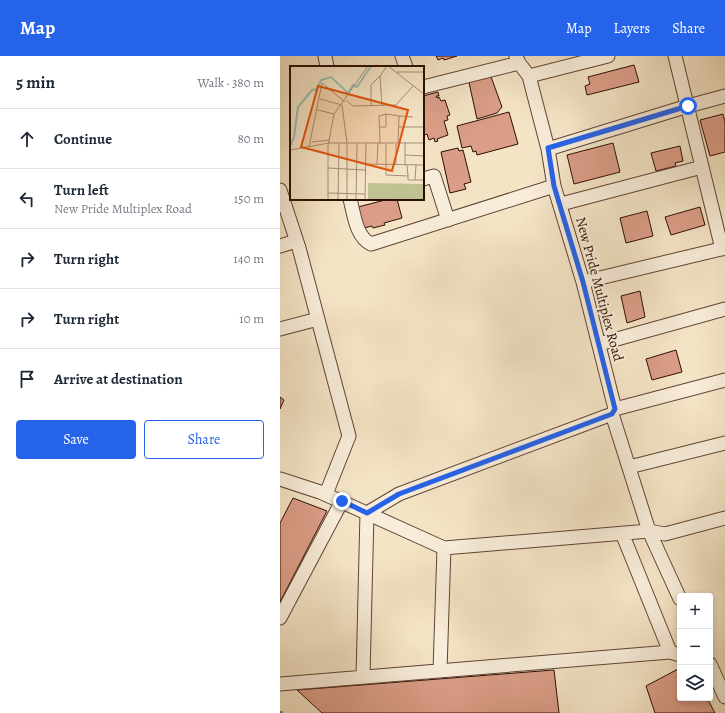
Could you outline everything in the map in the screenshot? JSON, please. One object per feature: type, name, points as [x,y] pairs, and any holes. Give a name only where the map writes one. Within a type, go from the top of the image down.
[{"type":"street","points":[[325,56],[327,66]]},
{"type":"street","points":[[402,56],[406,66]]},
{"type":"street","points":[[529,76],[608,56]]},
{"type":"street","points":[[583,282],[724,248],[702,168],[675,56]]},
{"type":"street","points":[[424,88],[518,60]]},
{"type":"street","name":"New Pride Multiplex Road","points":[[518,60],[529,76],[548,148],[554,186],[561,204],[583,282],[614,412],[629,467],[649,531],[678,593]]},
{"type":"street","points":[[548,148],[725,96]]},
{"type":"street","points":[[561,204],[702,168]]},
{"type":"street","points":[[424,179],[434,176],[448,220]]},
{"type":"street","points":[[350,200],[360,234],[366,242],[371,244],[554,186]]},
{"type":"street","points":[[280,190],[318,319],[349,436],[326,494]]},
{"type":"street","points":[[280,246],[296,241]]},
{"type":"street","points":[[599,344],[725,309]]},
{"type":"street","points":[[280,328],[318,319]]},
{"type":"street","points":[[367,513],[399,494],[614,412],[725,380]]},
{"type":"street","points":[[629,467],[725,443]]},
{"type":"street","points":[[280,479],[326,494],[444,548],[649,531],[665,534],[725,518]]},
{"type":"street","points":[[280,618],[342,501]]},
{"type":"street","points":[[363,676],[367,513]]},
{"type":"street","points":[[280,684],[440,670],[675,654],[622,533]]},
{"type":"street","points":[[440,670],[444,548]]},
{"type":"street","points":[[710,665],[725,697]]},
{"type":"building","points":[[436,56],[457,56],[444,60],[443,58],[438,60]]},
{"type":"building","points":[[634,65],[639,82],[587,95],[585,86],[590,84],[588,77]]},
{"type":"building","points":[[490,74],[502,107],[497,113],[477,119],[468,78]]},
{"type":"building","points":[[438,92],[439,96],[436,96],[437,98],[439,97],[441,101],[445,100],[450,115],[447,116],[448,120],[444,121],[448,135],[437,139],[438,141],[435,142],[434,138],[429,140],[427,134],[424,135],[424,96]]},
{"type":"building","points":[[509,112],[518,144],[477,155],[476,151],[473,152],[471,146],[462,148],[457,126]]},
{"type":"building","points":[[723,114],[725,122],[725,152],[710,156],[700,120]]},
{"type":"building","points":[[613,143],[620,172],[574,184],[567,155]]},
{"type":"building","points":[[680,146],[683,161],[675,163],[676,166],[656,171],[651,153]]},
{"type":"building","points":[[458,148],[459,151],[463,150],[471,182],[464,184],[466,189],[450,193],[441,152]]},
{"type":"building","points":[[385,200],[397,200],[402,218],[384,223],[385,225],[373,228],[372,226],[364,228],[358,207]]},
{"type":"building","points":[[700,207],[705,225],[671,235],[665,217]]},
{"type":"building","points":[[647,211],[653,236],[626,243],[620,218]]},
{"type":"building","points":[[640,291],[645,317],[627,323],[621,296]]},
{"type":"building","points":[[676,350],[682,372],[652,380],[646,359]]},
{"type":"building","points":[[280,397],[284,400],[280,409]]},
{"type":"building","points":[[293,498],[327,511],[280,602],[280,523]]},
{"type":"building","points":[[554,670],[559,713],[322,713],[297,690]]},
{"type":"building","points":[[677,670],[677,701],[709,701],[715,713],[655,713],[646,686]]},
{"type":"route","points":[[342,501],[367,513],[399,494],[612,414],[615,409],[583,282],[561,204],[554,186],[548,148],[688,106]]}]
